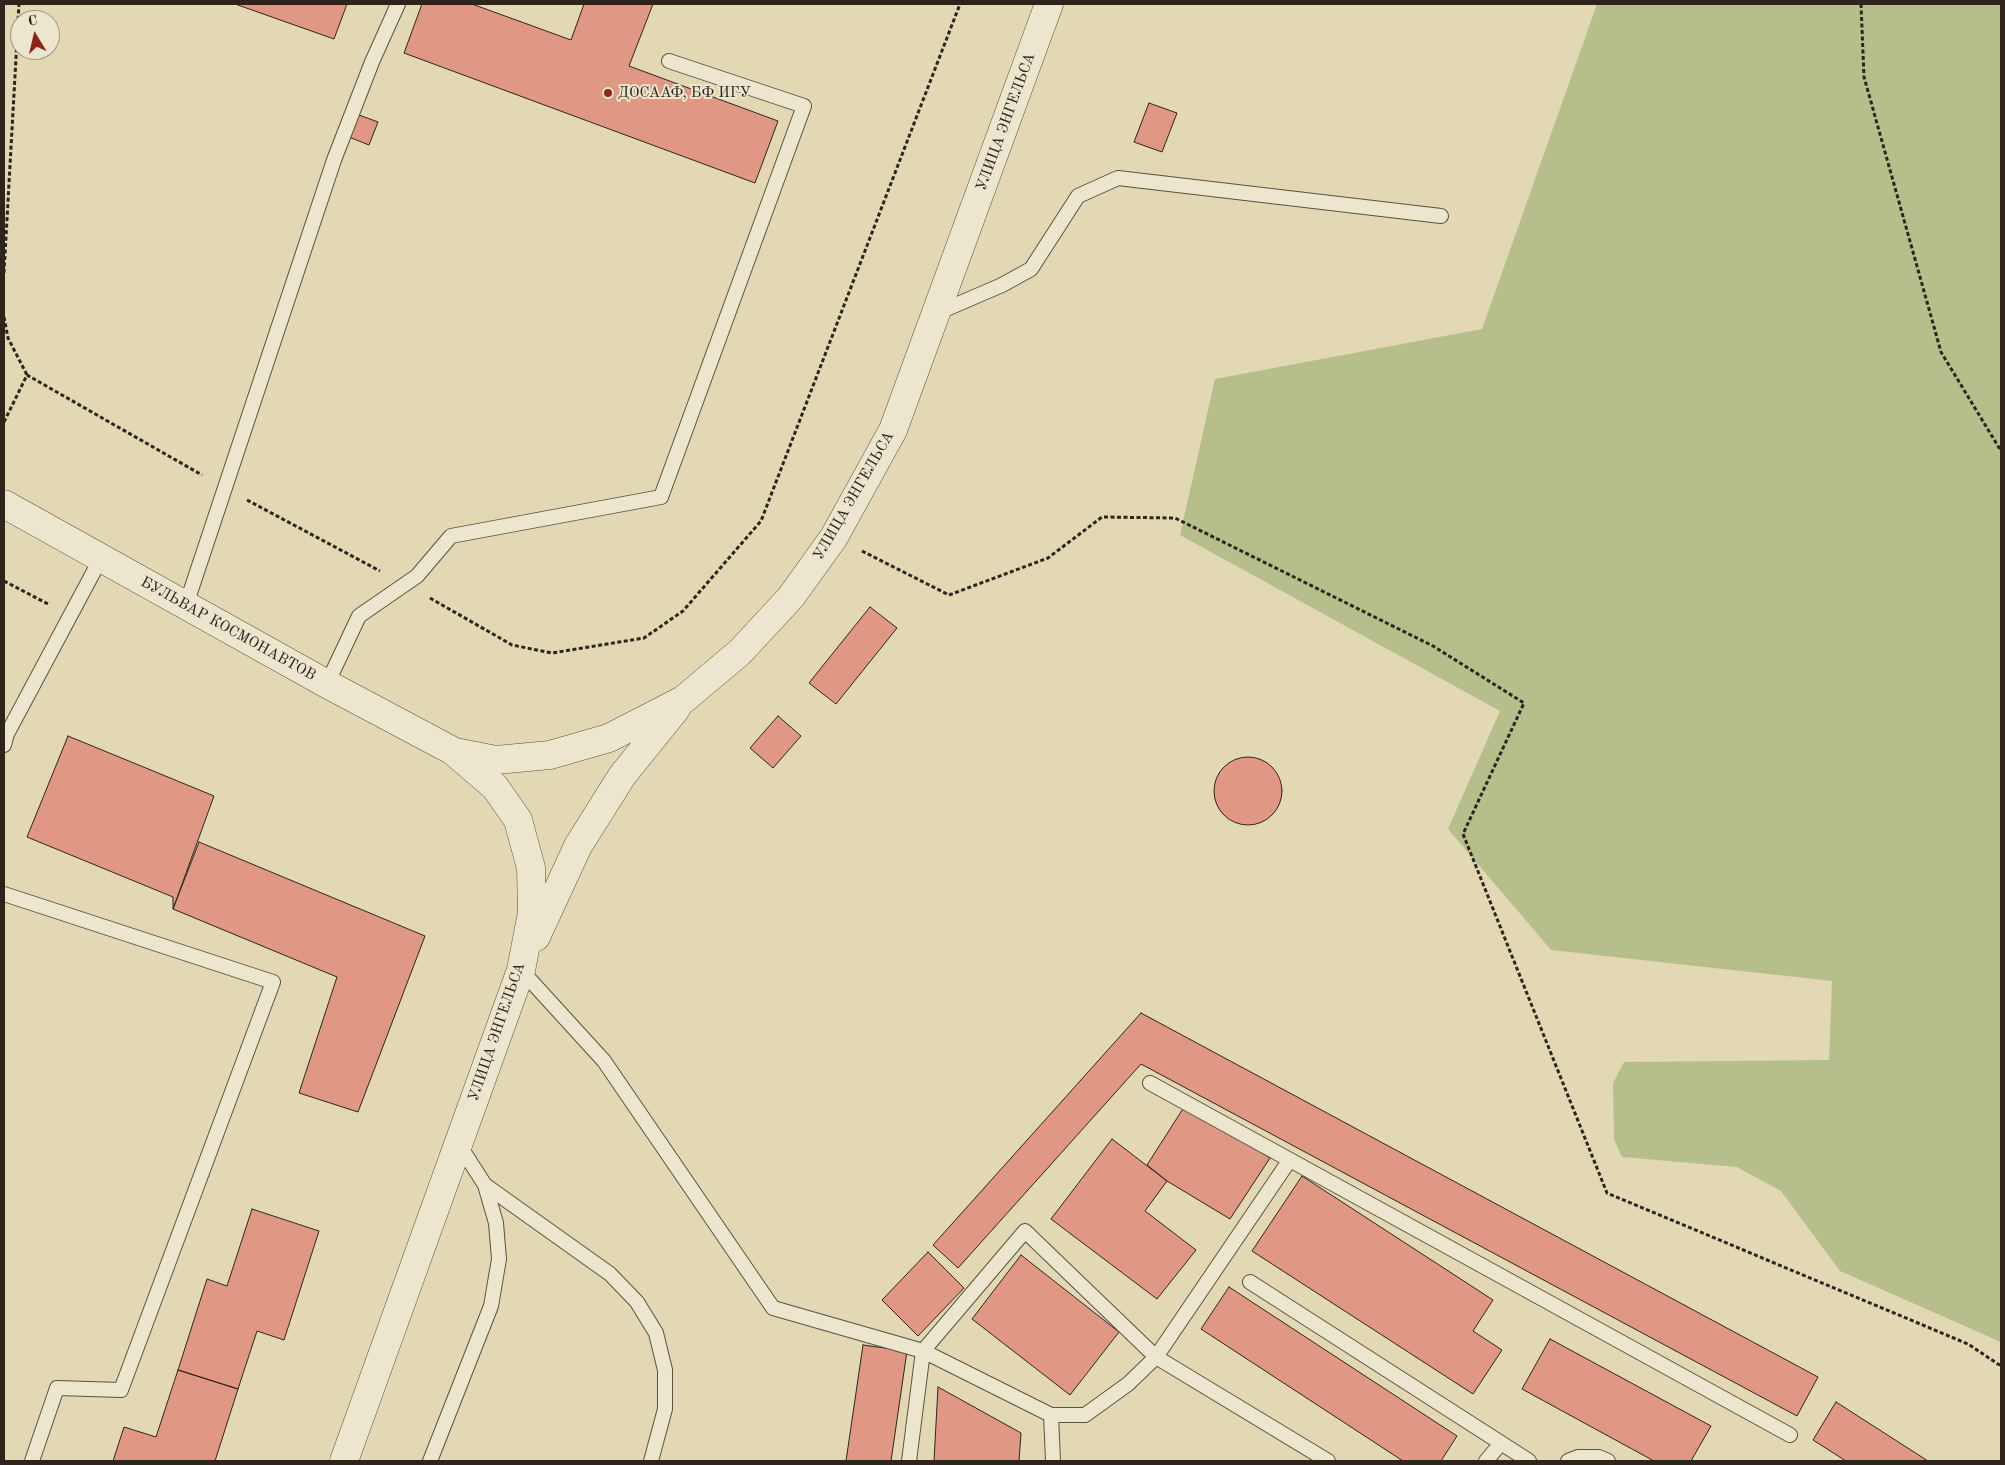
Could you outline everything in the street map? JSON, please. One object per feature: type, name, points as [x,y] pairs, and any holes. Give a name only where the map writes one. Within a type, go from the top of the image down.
[{"type":"street","name":"УЛИЦА ЭНГЕЛЬСА","points":[[454,751],[496,760],[550,756],[609,738],[683,700],[740,652],[791,597],[834,537],[893,430],[1049,4]]},
{"type":"street","name":"БУЛЬВАР КОСМОНАВТОВ","points":[[4,504],[327,684],[454,751]]},
{"type":"street","points":[[521,970],[578,846],[622,776],[683,700]]},
{"type":"street","name":"УЛИЦА ЭНГЕЛЬСА","points":[[344,1461],[521,970],[532,913],[532,868],[518,820],[495,787],[454,751]]},
{"type":"lane","points":[[186,605],[334,160],[372,62],[398,4]]},
{"type":"lane","points":[[327,684],[359,616],[418,576],[451,536],[661,497],[804,106],[669,61]]},
{"type":"lane","points":[[936,313],[1002,285],[1031,269],[1078,196],[1118,178],[1441,216]]},
{"type":"lane","points":[[5,738],[101,558]]},
{"type":"lane","points":[[4,894],[273,982],[121,1390],[57,1388],[32,1461]]},
{"type":"lane","points":[[521,970],[604,1061],[773,1308],[924,1350],[1051,1415],[1085,1415],[1128,1384],[1156,1357],[1289,1160]]},
{"type":"lane","points":[[1150,1083],[1790,1435]]},
{"type":"lane","points":[[430,1461],[491,1306],[499,1259],[496,1223],[485,1185],[458,1143]]},
{"type":"lane","points":[[485,1185],[610,1274],[642,1309],[656,1333],[665,1370],[665,1409],[652,1461]]},
{"type":"lane","points":[[909,1461],[924,1350],[1025,1231],[1156,1357],[1328,1461]]},
{"type":"lane","points":[[1250,1282],[1529,1461]]},
{"type":"lane","points":[[1051,1415],[1053,1461]]},
{"type":"lane","points":[[1486,1461],[1501,1443]]},
{"type":"lane","points":[[1568,1461],[1578,1457],[1599,1457],[1608,1461]]},
{"type":"path","points":[[4,273],[19,4]]},
{"type":"path","points":[[4,317],[8,338],[27,375],[225,488],[405,584],[512,645],[552,653],[644,638],[683,611],[761,521],[960,4]]},
{"type":"path","points":[[1861,4],[1864,77],[1941,352],[2001,451]]},
{"type":"path","points":[[4,422],[27,375]]},
{"type":"path","points":[[834,537],[949,595],[1048,558],[1102,517],[1175,518],[1433,646],[1524,703],[1463,834],[1607,1193],[1968,1344],[2001,1366]]},
{"type":"path","points":[[4,581],[71,616]]},
{"type":"green space","points":[[1597,4],[2001,4],[2001,1342],[1840,1271],[1781,1191],[1737,1167],[1622,1157],[1614,1140],[1613,1083],[1624,1062],[1829,1060],[1832,981],[1551,950],[1448,829],[1500,711],[1180,535],[1215,379],[1482,329]]},
{"type":"building","points":[[235,4],[347,4],[334,39]]},
{"type":"building","name":"ДОСААФ, БФ ИГУ","points":[[422,4],[472,4],[571,40],[584,4],[653,4],[629,66],[778,121],[755,183],[404,53]]},
{"type":"building","points":[[1149,103],[1177,113],[1162,152],[1134,142]]},
{"type":"building","points":[[359,115],[378,122],[369,145],[349,137]]},
{"type":"building","points":[[870,607],[897,628],[836,704],[809,683]]},
{"type":"building","points":[[778,716],[801,736],[773,768],[750,748]]},
{"type":"building","points":[[68,736],[214,796],[173,909],[173,897],[27,837]]},
{"type":"building","points":[[1248,757],[1261,760],[1272,767],[1279,778],[1282,791],[1279,804],[1272,815],[1261,822],[1248,825],[1235,822],[1224,815],[1217,804],[1214,791],[1217,778],[1224,767],[1235,760]]},
{"type":"building","points":[[199,842],[425,936],[358,1112],[299,1093],[337,977],[173,909]]},
{"type":"building","points":[[1141,1013],[1818,1377],[1797,1416],[1141,1064],[958,1268],[933,1245]]},
{"type":"building","points":[[1186,1104],[1270,1158],[1230,1219],[1167,1181],[1147,1165]]},
{"type":"building","points":[[1112,1139],[1167,1181],[1145,1211],[1196,1250],[1157,1299],[1051,1219]]},
{"type":"building","points":[[1302,1176],[1493,1300],[1473,1331],[1502,1350],[1473,1394],[1252,1251]]},
{"type":"building","points":[[252,1209],[319,1231],[284,1340],[257,1331],[238,1389],[178,1370],[207,1279],[227,1286]]},
{"type":"building","points":[[928,1252],[964,1288],[918,1336],[882,1300]]},
{"type":"building","points":[[1021,1255],[1119,1332],[1070,1395],[972,1319]]},
{"type":"building","points":[[1229,1287],[1457,1436],[1441,1461],[1403,1461],[1201,1329]]},
{"type":"building","points":[[1550,1339],[1711,1426],[1691,1461],[1654,1461],[1522,1389]]},
{"type":"building","points":[[863,1345],[907,1351],[891,1461],[846,1461]]},
{"type":"building","points":[[178,1370],[238,1389],[215,1461],[113,1461],[124,1427],[156,1437]]},
{"type":"building","points":[[938,1387],[1021,1433],[1019,1461],[934,1461]]},
{"type":"building","points":[[1836,1402],[1928,1461],[1846,1461],[1813,1440]]},
{"type":"place","name":"ДОСААФ, БФ ИГУ","points":[[608,93]]}]
